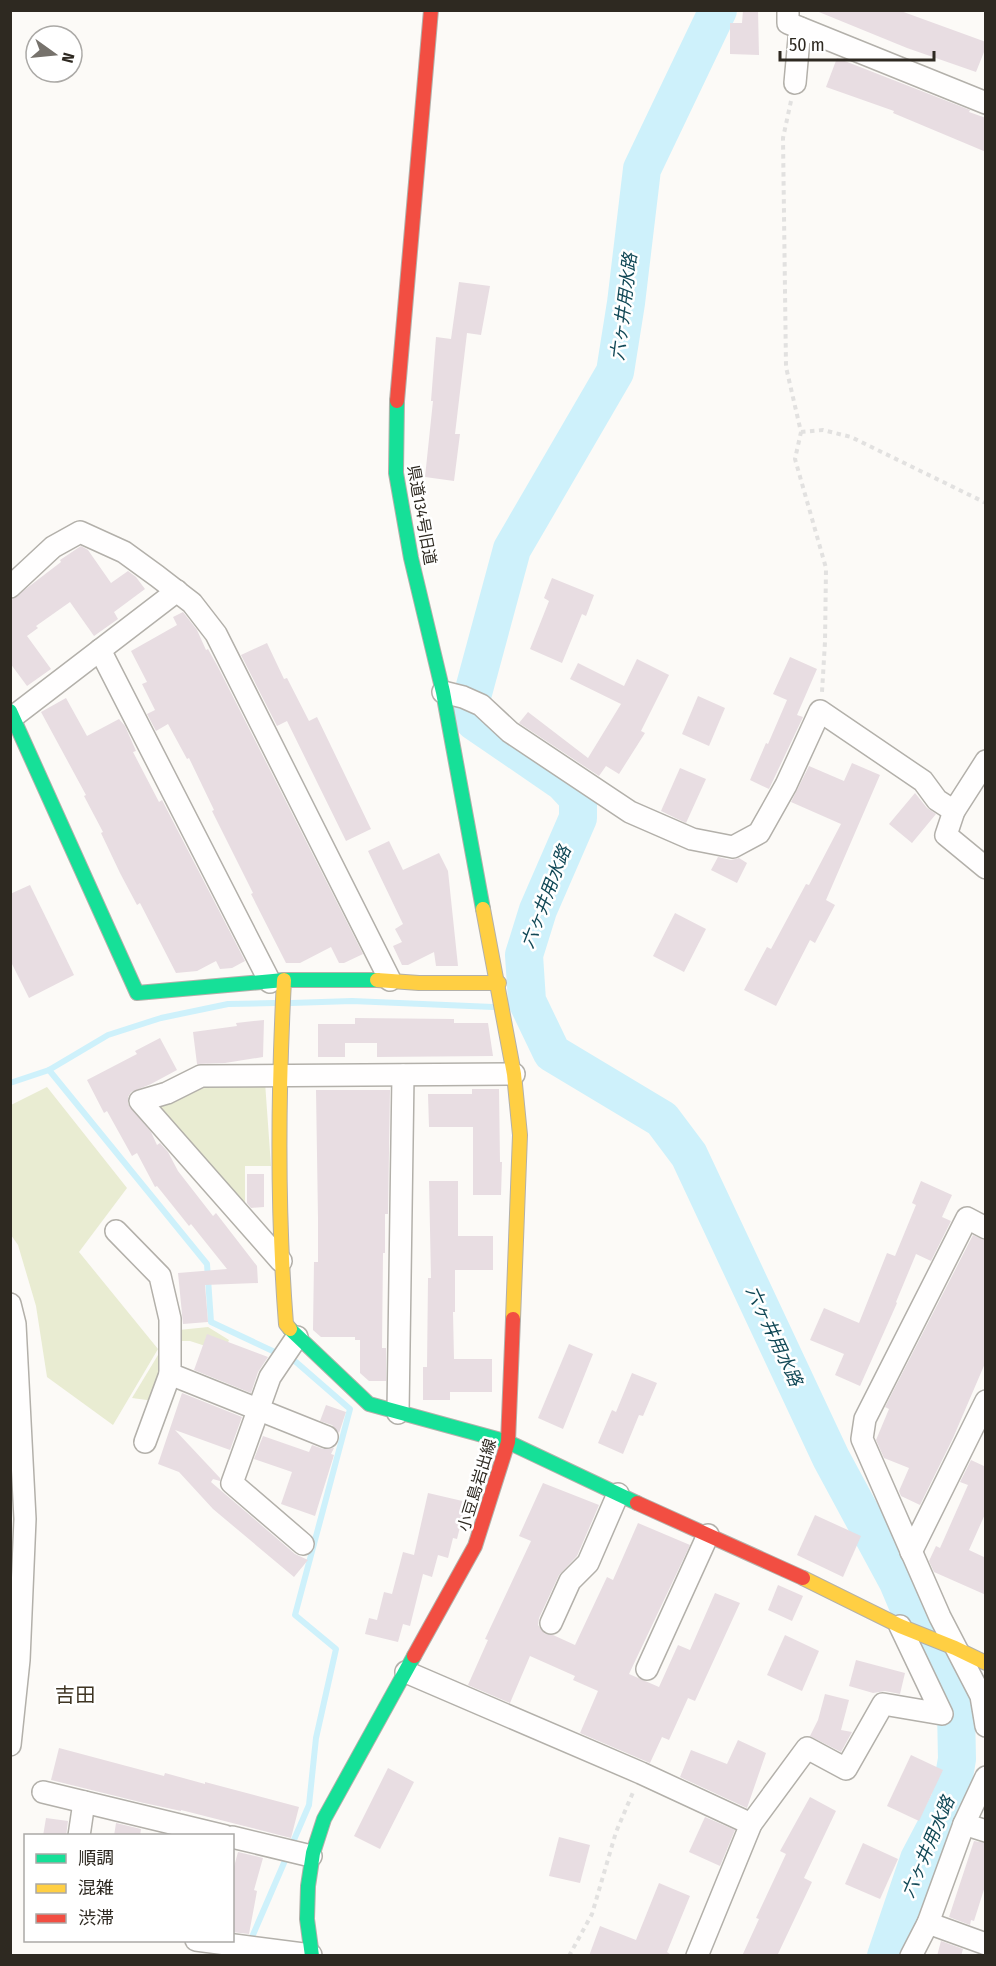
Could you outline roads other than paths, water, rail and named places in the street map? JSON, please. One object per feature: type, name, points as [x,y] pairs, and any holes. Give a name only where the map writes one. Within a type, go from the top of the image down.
[{"type":"street","name":"県道134号旧道","points":[[430,10],[396,417],[396,473],[411,558],[462,698],[498,983]]},
{"type":"street","points":[[795,83],[794,19],[986,104]]},
{"type":"street","points":[[10,587],[53,547],[80,532],[124,552],[192,603],[216,634],[390,980]]},
{"type":"street","points":[[177,591],[12,713],[136,993],[390,980],[419,983],[498,983]]},
{"type":"street","points":[[100,650],[279,985],[282,1015],[279,1076],[281,1261],[288,1350],[270,1377],[232,1483],[303,1544]]},
{"type":"street","points":[[462,698],[630,812],[692,839],[733,847],[759,832],[786,785],[820,711],[923,781],[936,800],[954,811]]},
{"type":"street","points":[[986,761],[954,811],[946,835],[986,868]]},
{"type":"street","name":"小豆島岩出線","points":[[311,1955],[305,1902],[305,1855],[475,1546],[508,1442],[520,1135],[514,1074],[498,983]]},
{"type":"street","points":[[281,1261],[140,1101],[167,1093],[201,1076],[514,1074]]},
{"type":"street","points":[[398,1413],[403,1075]]},
{"type":"street","points":[[986,1228],[967,1218],[865,1419],[862,1439],[955,1648],[981,1696],[986,1726]]},
{"type":"street","points":[[116,1231],[160,1276],[170,1319],[170,1374],[146,1442]]},
{"type":"street","points":[[10,1304],[15,1324],[25,1519],[20,1660],[10,1745]]},
{"type":"street","points":[[288,1350],[369,1404],[508,1442],[835,1592],[900,1626],[986,1663]]},
{"type":"street","points":[[170,1374],[327,1437]]},
{"type":"street","points":[[911,1551],[986,1401]]},
{"type":"street","points":[[551,1623],[570,1581],[588,1563],[618,1494]]},
{"type":"street","points":[[647,1669],[708,1535]]},
{"type":"street","points":[[697,1956],[751,1824],[807,1748],[846,1769],[883,1704],[942,1714],[900,1626]]},
{"type":"street","points":[[406,1672],[641,1773],[751,1824]]},
{"type":"street","points":[[911,1956],[928,1923],[964,1824],[986,1777]]},
{"type":"street","points":[[43,1792],[217,1834]]},
{"type":"street","points":[[80,1834],[84,1802]]},
{"type":"street","points":[[964,1824],[986,1831]]},
{"type":"street","points":[[234,1838],[305,1855]]},
{"type":"street","points":[[928,1923],[986,1944]]},
{"type":"street","points":[[202,1942],[254,1950],[311,1955]]},
{"type":"waterway","name":"六ヶ井用水路","points":[[718,10],[642,169],[626,303],[615,372],[512,549],[469,708],[474,721],[563,782],[578,798],[578,818],[538,910],[524,955],[527,1001],[552,1053],[662,1119],[689,1155],[831,1458],[898,1582],[931,1660],[956,1709],[957,1759],[950,1800],[919,1859],[886,1956]]},
{"type":"waterway","points":[[291,1003],[352,1001],[493,1007]]},
{"type":"waterway","points":[[10,1083],[49,1070],[108,1035],[161,1018],[228,1004],[274,1003]]},
{"type":"waterway","points":[[509,1007],[530,1006]]},
{"type":"waterway","points":[[49,1070],[207,1264],[211,1322],[296,1362],[350,1409],[295,1615],[336,1649],[316,1738],[309,1805],[249,1944]]},
{"type":"district","name":"吉田","points":[[75,1695]]}]
